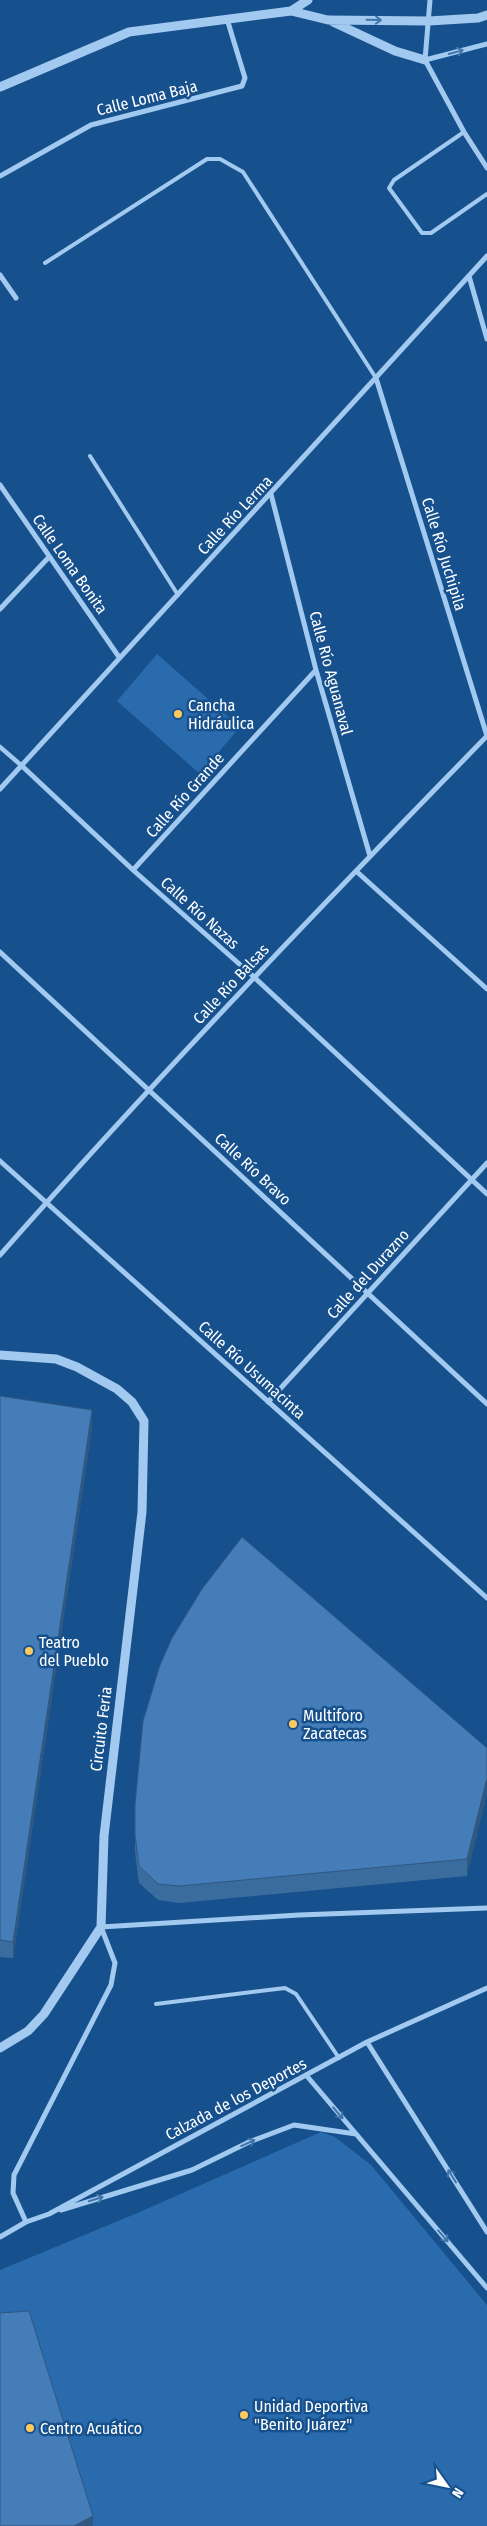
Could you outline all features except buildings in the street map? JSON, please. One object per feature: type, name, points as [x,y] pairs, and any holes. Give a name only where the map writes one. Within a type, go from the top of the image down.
[{"type":"street","points":[[291,12],[308,0]]},
{"type":"street","points":[[430,0],[430,21],[425,60],[464,132],[487,168]]},
{"type":"street","points":[[0,88],[129,32],[291,12],[328,20],[430,21],[478,18],[487,15]]},
{"type":"street","name":"Calle Loma Baja","points":[[0,176],[92,125],[242,86],[245,78],[227,19]]},
{"type":"street","points":[[328,20],[395,51],[425,60],[487,44]]},
{"type":"street","name":"Calle Río Lerma","points":[[0,789],[487,256]]},
{"type":"street","points":[[0,275],[16,298]]},
{"type":"street","points":[[469,276],[487,339]]},
{"type":"street","name":"Calle Río Juchipila","points":[[376,378],[487,736]]},
{"type":"street","name":"Calle Loma Bonita","points":[[0,485],[119,657]]},
{"type":"street","name":"Calle Río Aguanaval","points":[[271,494],[316,670],[370,856]]},
{"type":"street","points":[[0,609],[49,557]]},
{"type":"street","name":"Calle Río Grande","points":[[134,870],[316,670]]},
{"type":"street","name":"Calle Río Balsas","points":[[0,1255],[149,1089],[254,977],[487,736]]},
{"type":"street","name":"Calle Río Nazas","points":[[0,747],[254,977],[487,1194]]},
{"type":"street","points":[[356,871],[487,989]]},
{"type":"street","name":"Calle Río Bravo","points":[[0,952],[487,1404]]},
{"type":"street","name":"Calle Río Usumacinta","points":[[0,1161],[487,1598]]},
{"type":"street","name":"Calle del Durazno","points":[[268,1402],[487,1163]]},
{"type":"street","name":"Circuito Feria","points":[[0,1355],[56,1359],[77,1367],[117,1389],[132,1402],[144,1421],[142,1512],[104,1836],[101,1927]]},
{"type":"street","points":[[101,1927],[299,1915],[487,1908]]},
{"type":"street","points":[[0,2048],[28,2031],[44,2014],[101,1927]]},
{"type":"street","points":[[26,2222],[13,2193],[14,2175],[111,1985],[115,1963],[101,1927]]},
{"type":"street","name":"Calzada de los Deportes","points":[[0,2237],[26,2222],[49,2214],[367,2042],[487,1988]]},
{"type":"street","points":[[367,2042],[487,2232]]},
{"type":"street","points":[[306,2075],[487,2288]]},
{"type":"street","points":[[49,2214],[192,2170],[249,2142],[294,2126],[356,2134]]},
{"type":"lane","points":[[464,132],[394,180],[389,188],[422,233],[431,233],[487,194]]},
{"type":"lane","points":[[45,263],[208,159],[220,159],[243,172],[376,378]]},
{"type":"lane","points":[[90,456],[178,595]]},
{"type":"lane","points":[[156,2004],[285,1988],[296,1994],[339,2058]]},
{"type":"shaded area","name":"Cancha Hidráulica","points":[[157,654],[240,727],[200,774],[117,701]]},
{"type":"shaded area","name":"Unidad Deportiva \"Benito Juárez\"","points":[[321,2132],[335,2137],[371,2165],[487,2305],[487,2526],[0,2526],[0,2270],[135,2214]]},
{"type":"place","name":"Cancha Hidráulica","points":[[178,714]]},
{"type":"place","name":"Teatro del Pueblo","points":[[29,1651]]},
{"type":"place","name":"Multiforo Zacatecas","points":[[293,1724]]},
{"type":"place","name":"Unidad Deportiva \"Benito Juárez\"","points":[[244,2415]]},
{"type":"place","name":"Centro Acuático","points":[[30,2428]]}]
